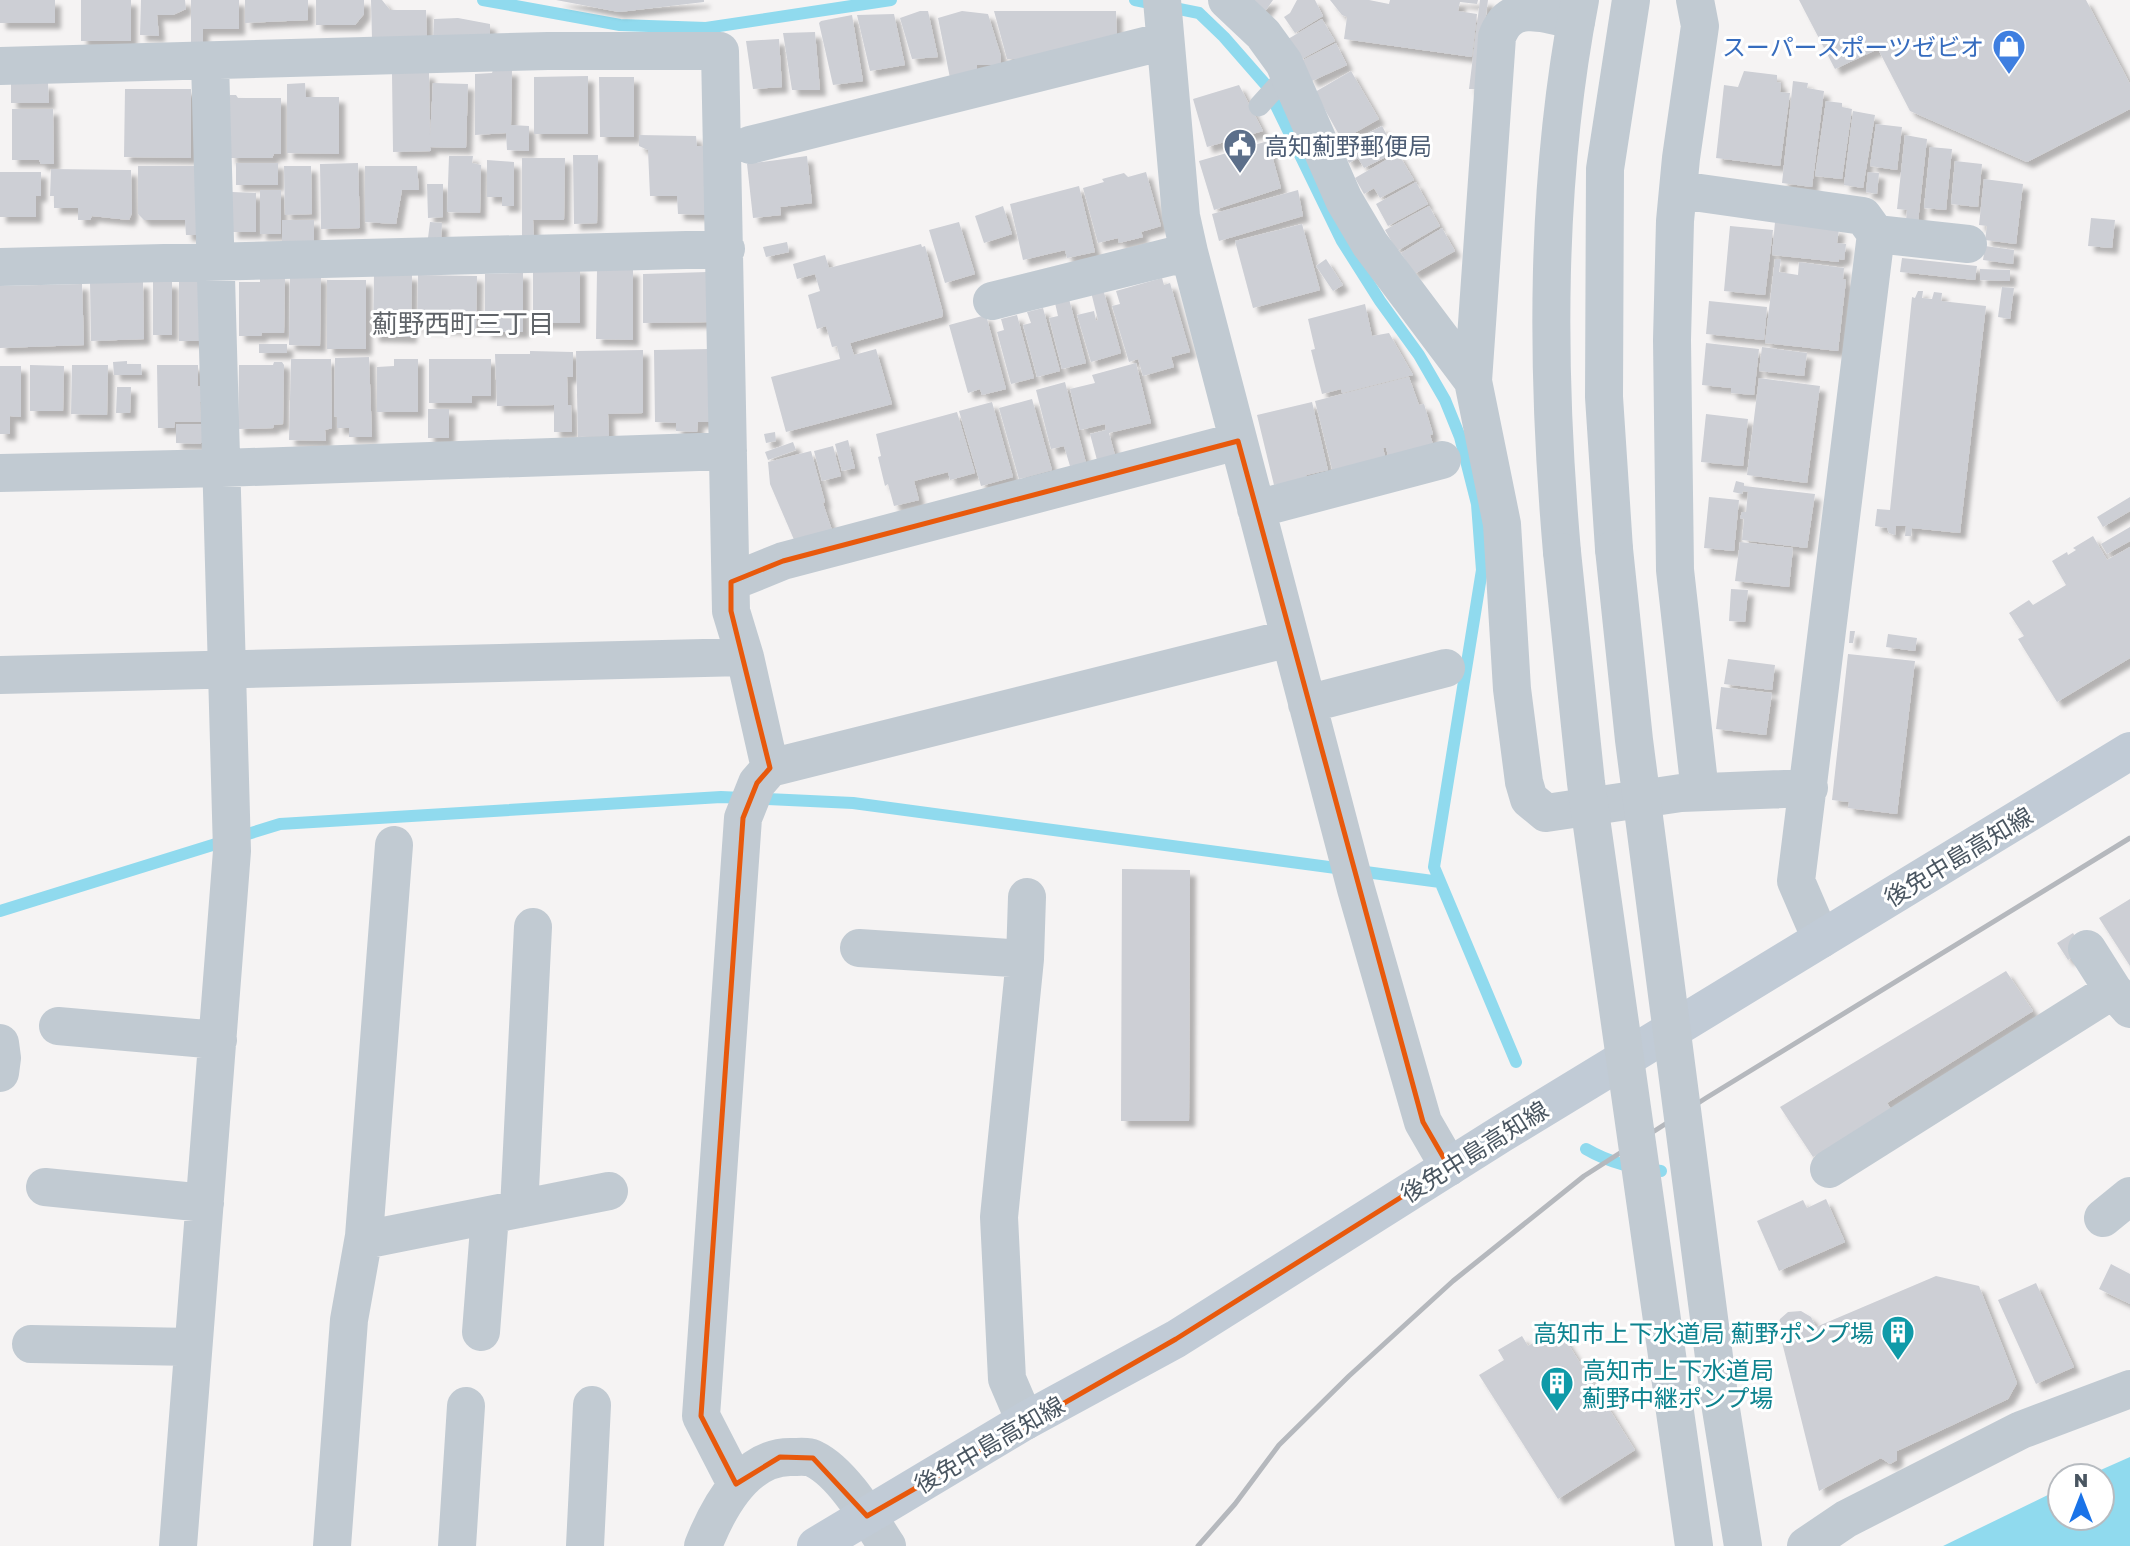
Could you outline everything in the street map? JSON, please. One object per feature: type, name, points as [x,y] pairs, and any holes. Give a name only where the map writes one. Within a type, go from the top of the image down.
[{"type":"main road","name":"後免中島高知線","points":[[816,1546],[877,1531],[1025,1421],[1177,1339],[1449,1167],[2130,751]]},
{"type":"street","points":[[1227,0],[1270,42],[1289,73],[1344,200],[1364,233],[1473,381]]},
{"type":"street","points":[[1631,0],[1605,169],[1604,397],[1614,549],[1633,740],[1720,1403],[1743,1546]]},
{"type":"street","points":[[1695,0],[1700,26],[1675,221],[1672,340],[1675,570],[1700,792]]},
{"type":"street","points":[[1694,1546],[1586,783],[1562,551],[1553,418],[1554,202],[1563,100],[1578,11],[1541,12],[1518,9],[1508,16],[1497,37],[1473,381],[1502,524],[1512,689],[1524,782],[1530,799],[1546,813],[1681,793],[1809,788]]},
{"type":"street","points":[[750,145],[1163,19],[1181,216],[1189,252],[1356,889],[1423,1122],[1449,1167]]},
{"type":"street","points":[[0,66],[548,51],[720,51],[726,249],[731,611],[744,657],[763,775],[743,818],[701,1416],[736,1484]]},
{"type":"street","points":[[178,1546],[232,851],[210,62]]},
{"type":"street","points":[[1679,190],[1863,216],[1876,234],[1796,881],[1821,939]]},
{"type":"street","points":[[1876,234],[1968,244]]},
{"type":"street","points":[[0,267],[726,249]]},
{"type":"street","points":[[992,302],[1189,252]]},
{"type":"street","points":[[731,582],[783,561],[1238,441]]},
{"type":"street","points":[[0,473],[728,451]]},
{"type":"street","points":[[1256,509],[1442,460]]},
{"type":"street","points":[[763,775],[1290,638]]},
{"type":"street","points":[[0,675],[744,657]]},
{"type":"street","points":[[1307,704],[1446,668]]},
{"type":"street","points":[[332,1546],[349,1320],[364,1240],[394,845]]},
{"type":"street","points":[[1025,1421],[1007,1379],[999,1217],[1025,958],[1027,897]]},
{"type":"street","points":[[481,1332],[504,1212],[533,927]]},
{"type":"street","points":[[859,948],[1025,958]]},
{"type":"street","points":[[1829,1169],[2122,999],[2087,949]]},
{"type":"street","points":[[58,1026],[218,1040]]},
{"type":"street","points":[[0,1043],[0,1073]]},
{"type":"street","points":[[45,1187],[205,1203]]},
{"type":"street","points":[[364,1240],[609,1191]]},
{"type":"street","points":[[32,1344],[193,1347]]},
{"type":"street","points":[[1806,1546],[1846,1519],[2021,1430],[2130,1389]]},
{"type":"street","points":[[585,1546],[592,1405]]},
{"type":"street","points":[[457,1546],[466,1406]]},
{"type":"street","points":[[703,1546],[713,1519],[736,1484],[757,1468],[780,1457],[813,1458],[834,1475],[877,1531]]},
{"type":"lane","points":[[1259,106],[1289,73]]},
{"type":"highlighted area","points":[[1238,441],[1423,1122],[1449,1167],[1176,1339],[867,1516],[813,1458],[780,1457],[736,1484],[701,1416],[743,818],[757,783],[770,768],[731,611],[731,582],[783,561]]},
{"type":"water","points":[[2130,1457],[2130,1546],[1943,1546],[2046,1496],[2046,1532],[2116,1532],[2116,1463]]},
{"type":"building","points":[[0,0],[55,0],[55,23],[0,23]]},
{"type":"building","points":[[81,0],[131,0],[131,41],[81,41]]},
{"type":"building","points":[[141,0],[185,0],[186,9],[173,15],[157,15],[159,36],[140,35]]},
{"type":"building","points":[[191,0],[239,0],[239,29],[203,29],[203,47],[191,47]]},
{"type":"building","points":[[245,0],[308,0],[308,20],[245,23]]},
{"type":"building","points":[[316,0],[364,0],[364,14],[355,25],[316,25]]},
{"type":"building","points":[[371,0],[382,0],[390,10],[426,10],[427,39],[372,39]]},
{"type":"building","points":[[556,0],[704,0],[704,2],[619,12]]},
{"type":"building","points":[[1250,0],[1273,0],[1264,13]]},
{"type":"building","points":[[1297,0],[1315,0],[1323,16],[1295,33],[1284,17],[1290,13]]},
{"type":"building","points":[[1330,0],[1369,0],[1389,4],[1390,0],[1478,0],[1477,4],[1460,2],[1458,11],[1477,14],[1472,57],[1344,39],[1347,17],[1342,15]]},
{"type":"building","points":[[1480,0],[1488,0],[1476,89],[1469,89]]},
{"type":"building","name":"スーパースポーツゼビオ","points":[[1799,0],[2086,0],[2130,84],[2130,109],[2027,162],[1910,111],[1878,49],[1835,69]]},
{"type":"building","points":[[928,11],[938,57],[912,59],[900,18]]},
{"type":"building","points":[[962,11],[988,14],[1001,56],[1000,65],[977,65],[977,73],[950,78],[938,18]]},
{"type":"building","points":[[994,11],[1116,11],[1117,37],[1018,59],[1007,59]]},
{"type":"building","points":[[894,14],[905,65],[870,71],[857,15]]},
{"type":"building","points":[[852,15],[863,81],[833,85],[819,23]]},
{"type":"building","points":[[458,18],[490,24],[490,40],[433,41],[434,19]]},
{"type":"building","points":[[1322,19],[1335,41],[1300,60],[1288,39]]},
{"type":"building","points":[[815,32],[820,90],[792,90],[783,33]]},
{"type":"building","points":[[779,39],[782,87],[753,89],[746,41]]},
{"type":"building","points":[[1336,43],[1347,65],[1312,81],[1301,61]]},
{"type":"building","points":[[493,70],[512,70],[511,125],[529,126],[529,151],[507,150],[506,133],[475,135],[475,74],[492,73]]},
{"type":"building","points":[[1351,71],[1379,119],[1342,140],[1315,92]]},
{"type":"building","points":[[1744,71],[1777,75],[1777,82],[1781,83],[1780,92],[1790,93],[1780,166],[1716,158],[1724,85],[1738,87]]},
{"type":"building","points":[[392,73],[429,73],[430,137],[433,83],[468,84],[466,148],[430,147],[431,151],[393,152]]},
{"type":"building","points":[[588,76],[588,134],[534,134],[534,77]]},
{"type":"building","points":[[599,77],[634,77],[634,137],[600,137]]},
{"type":"building","points":[[1793,81],[1808,83],[1807,88],[1824,91],[1812,187],[1782,183]]},
{"type":"building","points":[[48,83],[49,103],[11,103],[11,84]]},
{"type":"building","points":[[305,83],[306,97],[339,97],[339,154],[287,153],[287,84]]},
{"type":"building","points":[[1239,85],[1263,131],[1207,147],[1193,99]]},
{"type":"building","points":[[125,89],[191,89],[191,158],[124,157]]},
{"type":"building","points":[[230,95],[236,95],[238,98],[281,98],[281,154],[274,154],[272,158],[230,158]]},
{"type":"building","points":[[1826,101],[1842,103],[1842,107],[1852,109],[1842,179],[1815,176]]},
{"type":"building","points":[[12,109],[53,109],[54,164],[41,164],[39,160],[12,160]]},
{"type":"building","points":[[1853,111],[1875,115],[1863,188],[1844,185]]},
{"type":"building","points":[[1876,124],[1902,127],[1897,170],[1870,166]]},
{"type":"building","points":[[1382,126],[1396,152],[1364,168],[1358,158],[1349,163],[1340,147]]},
{"type":"building","points":[[639,135],[696,136],[697,146],[706,146],[707,215],[678,214],[677,196],[650,196],[648,150],[639,146]]},
{"type":"building","points":[[1905,135],[1927,139],[1918,222],[1906,221],[1907,210],[1897,209]]},
{"type":"building","points":[[1268,141],[1281,188],[1214,210],[1199,161]]},
{"type":"building","points":[[1930,147],[1952,149],[1946,210],[1924,208]]},
{"type":"building","points":[[1398,153],[1414,180],[1380,198],[1374,188],[1364,194],[1355,178]]},
{"type":"building","points":[[573,155],[598,155],[597,223],[574,224]]},
{"type":"building","points":[[449,156],[473,156],[472,163],[481,165],[480,213],[447,212]]},
{"type":"building","points":[[807,156],[812,203],[780,207],[781,215],[753,218],[747,164]]},
{"type":"building","points":[[522,158],[565,158],[564,220],[533,220],[534,240],[522,240]]},
{"type":"building","points":[[487,160],[514,162],[514,206],[502,206],[502,197],[487,197]]},
{"type":"building","points":[[1955,161],[1982,164],[1978,207],[1951,204]]},
{"type":"building","points":[[236,163],[278,163],[278,185],[236,185]]},
{"type":"building","points":[[358,163],[360,228],[321,229],[320,164]]},
{"type":"building","points":[[138,166],[195,166],[201,235],[186,235],[185,220],[144,220],[138,214]]},
{"type":"building","points":[[284,166],[311,166],[312,214],[285,215]]},
{"type":"building","points":[[365,166],[417,166],[419,190],[402,190],[396,224],[365,222]]},
{"type":"building","points":[[51,169],[131,170],[132,213],[129,220],[92,216],[90,220],[78,220],[78,208],[54,208],[54,196],[50,196]]},
{"type":"building","points":[[0,172],[41,172],[41,196],[36,196],[36,217],[0,217]]},
{"type":"building","points":[[1146,172],[1161,226],[1141,232],[1143,237],[1119,243],[1118,238],[1098,243],[1083,188],[1124,173],[1128,177]]},
{"type":"building","points":[[1868,172],[1879,173],[1877,194],[1866,192]]},
{"type":"building","points":[[1984,179],[2023,184],[2016,244],[1985,240],[1987,226],[1979,225]]},
{"type":"building","points":[[1416,182],[1428,204],[1388,226],[1376,204]]},
{"type":"building","points":[[427,184],[443,184],[443,217],[428,218]]},
{"type":"building","points":[[1079,186],[1095,252],[1067,258],[1065,250],[1023,260],[1010,204]]},
{"type":"building","points":[[260,190],[281,190],[281,234],[260,234]]},
{"type":"building","points":[[1298,190],[1303,216],[1219,241],[1212,214]]},
{"type":"building","points":[[232,192],[256,193],[256,232],[232,232]]},
{"type":"building","points":[[1003,206],[1012,234],[984,243],[975,216]]},
{"type":"building","points":[[1429,206],[1440,226],[1397,251],[1385,230]]},
{"type":"building","points":[[2091,218],[2115,220],[2112,248],[2088,246]]},
{"type":"building","points":[[282,220],[314,220],[314,246],[282,246]]},
{"type":"building","points":[[430,222],[442,223],[441,240],[428,238]]},
{"type":"building","points":[[959,222],[975,274],[945,283],[929,230]]},
{"type":"building","points":[[1775,222],[1839,229],[1837,243],[1846,244],[1844,260],[1839,259],[1839,262],[1772,255]]},
{"type":"building","points":[[1302,224],[1320,290],[1253,308],[1235,241]]},
{"type":"building","points":[[1730,226],[1773,230],[1765,295],[1724,291]]},
{"type":"building","points":[[1442,228],[1455,251],[1414,274],[1401,253]]},
{"type":"building","points":[[787,242],[789,252],[766,257],[763,247]]},
{"type":"building","points":[[921,244],[922,247],[925,246],[942,317],[850,343],[854,355],[876,349],[892,404],[786,432],[771,377],[840,359],[837,346],[832,347],[826,326],[817,329],[808,295],[820,291],[815,274],[797,279],[793,264],[825,255],[829,268]]},
{"type":"building","points":[[1985,246],[2014,250],[2013,264],[1983,260]]},
{"type":"building","points":[[1902,258],[1977,266],[1975,280],[1900,272]]},
{"type":"building","points":[[1326,259],[1343,285],[1333,291],[1316,266]]},
{"type":"building","points":[[1775,259],[1781,259],[1779,272],[1798,275],[1799,262],[1844,268],[1843,279],[1846,280],[1838,351],[1765,343]]},
{"type":"building","points":[[533,268],[580,268],[580,323],[533,323]]},
{"type":"building","points":[[1980,269],[2010,270],[2010,281],[1980,280]]},
{"type":"building","points":[[597,270],[633,270],[633,340],[596,339]]},
{"type":"building","points":[[707,272],[709,322],[643,323],[643,274]]},
{"type":"building","points":[[523,273],[523,332],[485,332],[485,274]]},
{"type":"building","points":[[260,274],[285,277],[284,333],[239,336],[239,282],[260,282]]},
{"type":"building","points":[[374,274],[412,275],[411,337],[373,336]]},
{"type":"building","points":[[290,275],[321,276],[320,346],[289,345]]},
{"type":"building","points":[[418,275],[477,276],[476,329],[417,328]]},
{"type":"building","points":[[1162,278],[1164,285],[1170,283],[1190,352],[1171,357],[1174,367],[1143,376],[1138,359],[1129,362],[1112,306],[1120,304],[1116,291]]},
{"type":"building","points":[[327,280],[366,280],[366,349],[327,349]]},
{"type":"building","points":[[90,282],[143,282],[144,339],[91,341]]},
{"type":"building","points":[[153,282],[172,282],[172,335],[153,335]]},
{"type":"building","points":[[179,282],[202,282],[202,341],[179,341]]},
{"type":"building","points":[[82,284],[84,345],[0,348],[0,286]]},
{"type":"building","points":[[2002,287],[2014,288],[2010,319],[1998,317]]},
{"type":"building","points":[[1103,289],[1121,353],[1091,362],[1077,315],[1094,311],[1096,321],[1098,320],[1091,292]]},
{"type":"building","points":[[1918,291],[1923,291],[1922,298],[1932,299],[1934,292],[1942,293],[1941,301],[1986,306],[1960,533],[1912,528],[1911,536],[1905,536],[1906,526],[1896,526],[1895,535],[1889,533],[1887,528],[1875,526],[1877,509],[1890,510],[1912,297],[1915,298]]},
{"type":"building","points":[[1069,299],[1086,363],[1062,369],[1049,318],[1058,316],[1055,303]]},
{"type":"building","points":[[1709,301],[1767,307],[1764,340],[1706,334]]},
{"type":"building","points":[[1365,304],[1372,336],[1389,333],[1413,375],[1342,393],[1341,389],[1322,394],[1311,350],[1315,349],[1308,319]]},
{"type":"building","points":[[1043,308],[1060,371],[1037,377],[1023,325],[1031,323],[1027,312]]},
{"type":"building","points":[[986,315],[1006,389],[982,395],[980,389],[968,393],[949,325]]},
{"type":"building","points":[[1017,315],[1034,378],[1011,384],[997,332],[1004,330],[1001,319]]},
{"type":"building","points":[[1706,343],[1759,349],[1754,395],[1731,393],[1731,388],[1702,385]]},
{"type":"building","points":[[259,344],[287,344],[287,353],[259,353]]},
{"type":"building","points":[[1762,347],[1807,353],[1804,376],[1759,371]]},
{"type":"building","points":[[711,349],[711,422],[698,422],[697,432],[676,431],[676,423],[655,422],[654,350]]},
{"type":"building","points":[[643,350],[643,413],[608,414],[609,436],[578,437],[576,351]]},
{"type":"building","points":[[530,351],[573,352],[573,377],[567,377],[572,432],[554,432],[554,405],[497,406],[495,354],[530,354]]},
{"type":"building","points":[[369,357],[372,437],[349,437],[349,428],[337,428],[337,417],[334,416],[335,358]]},
{"type":"building","points":[[291,359],[331,359],[332,428],[325,430],[326,441],[289,440]]},
{"type":"building","points":[[394,359],[418,359],[418,412],[377,412],[377,367],[394,366]]},
{"type":"building","points":[[429,359],[491,359],[491,396],[472,396],[472,403],[429,403]]},
{"type":"building","points":[[127,361],[127,364],[141,364],[142,375],[114,375],[113,362]]},
{"type":"building","points":[[274,362],[282,362],[284,365],[283,424],[274,425],[273,428],[238,429],[239,365],[273,365]]},
{"type":"building","points":[[1136,363],[1151,423],[1109,433],[1115,455],[1097,460],[1090,434],[1106,430],[1105,424],[1080,430],[1070,389],[1095,383],[1092,375]]},
{"type":"building","points":[[30,365],[64,366],[63,411],[30,411]]},
{"type":"building","points":[[72,365],[108,365],[107,415],[71,414]]},
{"type":"building","points":[[157,365],[198,365],[198,386],[207,386],[207,402],[200,402],[201,422],[175,422],[174,428],[158,428]]},
{"type":"building","points":[[0,366],[21,366],[21,417],[10,416],[10,434],[0,434]]},
{"type":"building","points":[[1409,377],[1419,405],[1424,404],[1433,434],[1430,435],[1433,444],[1389,459],[1386,448],[1383,448],[1386,460],[1333,473],[1315,401]]},
{"type":"building","points":[[1759,378],[1820,386],[1807,483],[1747,475]]},
{"type":"building","points":[[1065,382],[1086,463],[1070,466],[1064,446],[1051,449],[1036,390]]},
{"type":"building","points":[[117,387],[131,387],[130,413],[116,413]]},
{"type":"building","points":[[1032,399],[1052,470],[1019,479],[999,408]]},
{"type":"building","points":[[992,402],[1013,477],[981,486],[959,411]]},
{"type":"building","points":[[1312,402],[1328,470],[1274,485],[1257,415]]},
{"type":"building","points":[[428,409],[449,409],[449,438],[428,438]]},
{"type":"building","points":[[957,412],[975,473],[950,480],[948,472],[914,481],[919,500],[894,506],[888,484],[885,486],[876,434]]},
{"type":"building","points":[[1706,414],[1748,419],[1743,466],[1701,462]]},
{"type":"building","points":[[176,424],[205,424],[205,439],[200,444],[176,443]]},
{"type":"building","points":[[775,432],[776,441],[766,443],[764,434]]},
{"type":"building","points":[[848,440],[855,468],[842,471],[835,444]]},
{"type":"building","points":[[793,442],[796,450],[768,460],[765,452]]},
{"type":"building","points":[[833,446],[841,476],[822,481],[814,451]]},
{"type":"building","points":[[811,451],[832,530],[795,542],[770,484],[768,462]]},
{"type":"building","points":[[1736,481],[1744,483],[1744,486],[1815,494],[1807,548],[1742,540],[1744,519],[1740,518],[1742,512],[1746,512],[1748,492],[1733,492]]},
{"type":"building","points":[[1709,497],[1739,500],[1734,551],[1704,548]]},
{"type":"building","points":[[2130,497],[2130,511],[2103,527],[2097,517]]},
{"type":"building","points":[[2130,527],[2130,541],[2107,554],[2101,544]]},
{"type":"building","points":[[2093,536],[2107,560],[2130,547],[2130,658],[2057,702],[2018,639],[2024,636],[2009,613],[2029,600],[2033,605],[2066,585],[2052,561],[2067,552],[2068,555],[2076,550],[2073,548]]},
{"type":"building","points":[[1740,542],[1793,548],[1789,587],[1735,581]]},
{"type":"building","points":[[1731,589],[1748,590],[1745,622],[1729,621]]},
{"type":"building","points":[[1850,631],[1855,631],[1853,643],[1849,643]]},
{"type":"building","points":[[1888,634],[1917,638],[1915,651],[1886,647]]},
{"type":"building","points":[[1848,654],[1915,661],[1897,814],[1848,808],[1849,802],[1832,800]]},
{"type":"building","points":[[1728,659],[1775,665],[1772,690],[1724,684]]},
{"type":"building","points":[[1721,687],[1772,693],[1766,735],[1716,729]]},
{"type":"building","points":[[1122,869],[1190,870],[1189,1121],[1121,1121]]},
{"type":"building","points":[[2130,899],[2130,966],[2099,918]]},
{"type":"building","points":[[2073,933],[2083,950],[2068,960],[2057,943]]},
{"type":"building","points":[[2006,971],[2033,1011],[1887,1103],[1891,1109],[1813,1157],[1780,1107]]},
{"type":"building","points":[[1826,1199],[1845,1242],[1779,1271],[1757,1221],[1803,1200],[1807,1208]]},
{"type":"building","points":[[2111,1264],[2130,1274],[2130,1304],[2099,1289]]},
{"type":"building","name":"高知市上下水道局 薊野ポンプ場","points":[[1936,1276],[1979,1286],[2017,1383],[2008,1399],[1897,1451],[1897,1460],[1890,1464],[1881,1458],[1819,1491],[1778,1326],[1780,1319],[1788,1312],[1801,1311],[1811,1317],[1816,1327]]},
{"type":"building","points":[[2036,1283],[2074,1367],[2036,1384],[1998,1300]]},
{"type":"building","name":"高知市上下水道局 薊野中継ポンプ場","points":[[1558,1328],[1635,1450],[1558,1499],[1479,1375],[1504,1360],[1498,1350],[1522,1336],[1528,1346]]},
{"type":"waterway","points":[[483,0],[620,25],[706,28],[891,0]]},
{"type":"waterway","points":[[1135,0],[1199,13],[1266,85],[1342,241],[1419,355],[1445,400],[1460,437],[1477,504],[1482,570],[1434,867],[1516,1062]]},
{"type":"waterway","points":[[0,911],[280,824],[721,797],[853,803],[1440,882]]},
{"type":"waterway","points":[[1586,1149],[1622,1164],[1661,1171]]},
{"type":"railway","points":[[1198,1546],[1235,1504],[1279,1445],[1349,1376],[1453,1281],[1584,1176],[1706,1098],[2130,838]]},
{"type":"place","name":"スーパースポーツゼビオ","points":[[2009,76]]},
{"type":"place","name":"高知薊野郵便局","points":[[1240,175]]},
{"type":"place","name":"高知市上下水道局 薊野ポンプ場","points":[[1898,1362]]},
{"type":"place","name":"高知市上下水道局 薊野中継ポンプ場","points":[[1557,1413]]},
{"type":"district","name":"薊野西町三丁目","points":[[463,323]]}]
